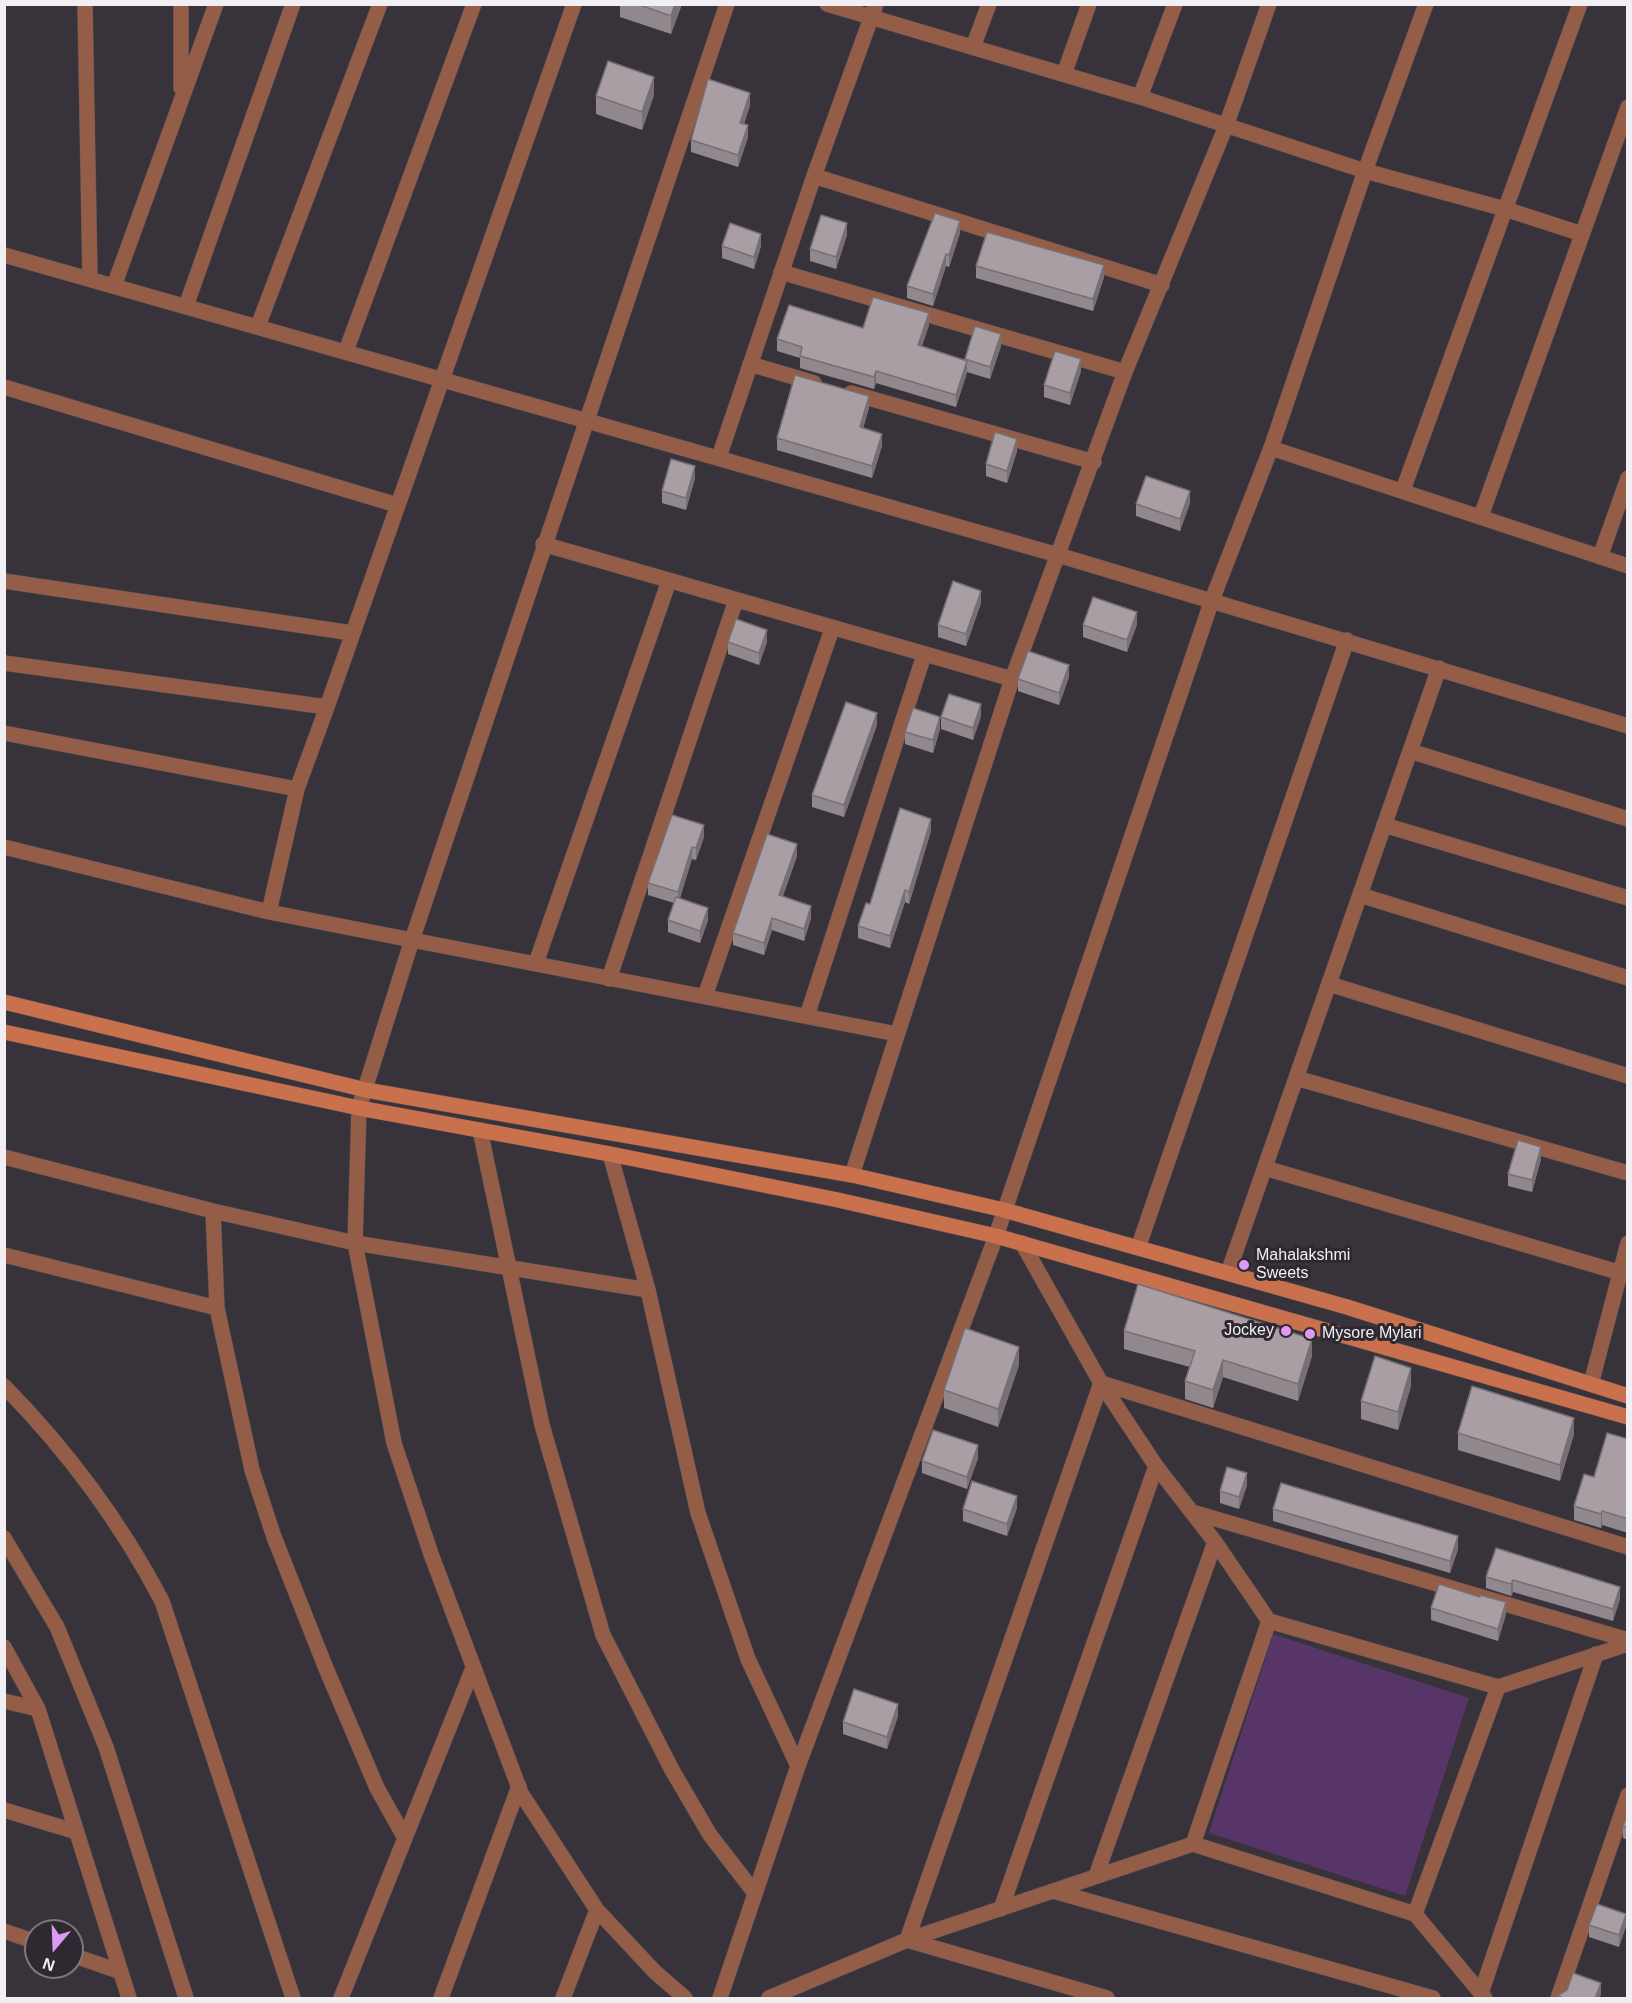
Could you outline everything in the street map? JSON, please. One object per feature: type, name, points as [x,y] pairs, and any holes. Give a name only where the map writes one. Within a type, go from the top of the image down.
[{"type":"street","points":[[85,4],[90,279]]},
{"type":"street","points":[[181,4],[181,99]]},
{"type":"street","points":[[114,286],[216,4]]},
{"type":"street","points":[[186,306],[292,4]]},
{"type":"street","points":[[258,326],[380,4]]},
{"type":"street","points":[[346,351],[474,4]]},
{"type":"street","points":[[269,912],[297,789],[574,4]]},
{"type":"street","points":[[685,1998],[655,1972],[597,1910],[552,1844],[519,1786],[431,1554],[394,1443],[355,1243],[359,1108],[543,544],[589,420],[728,4]]},
{"type":"street","points":[[827,4],[874,11],[973,47],[1140,97],[1365,171],[1505,209],[1582,234]]},
{"type":"street","points":[[973,47],[989,4]]},
{"type":"street","points":[[1064,74],[1089,4]]},
{"type":"street","points":[[1140,97],[1174,4]]},
{"type":"street","points":[[852,1175],[1012,679],[1094,462],[1125,372],[1226,126],[1269,4]]},
{"type":"street","points":[[720,1998],[798,1766],[996,1236],[1212,600],[1271,448],[1365,171],[1426,4]]},
{"type":"street","points":[[1403,490],[1580,4]]},
{"type":"street","points":[[719,456],[814,176],[874,11]]},
{"type":"street","points":[[1481,516],[1628,107]]},
{"type":"street","points":[[814,176],[1162,285]]},
{"type":"street","points":[[4,255],[719,456],[1347,640],[1628,726]]},
{"type":"street","points":[[782,272],[1125,372]]},
{"type":"street","points":[[750,364],[1094,462]]},
{"type":"street","points":[[4,387],[396,505]]},
{"type":"street","points":[[1271,448],[1628,566]]},
{"type":"street","points":[[1600,557],[1628,478]]},
{"type":"street","points":[[543,544],[1012,679]]},
{"type":"street","points":[[536,963],[669,580]]},
{"type":"street","points":[[4,581],[352,633]]},
{"type":"street","points":[[609,979],[736,600]]},
{"type":"street","points":[[705,996],[832,628]]},
{"type":"street","points":[[1138,1248],[1347,640]]},
{"type":"street","points":[[807,1016],[924,655]]},
{"type":"street","points":[[4,663],[327,707]]},
{"type":"street","points":[[1227,1273],[1439,668]]},
{"type":"street","points":[[4,733],[297,789]]},
{"type":"street","points":[[1410,751],[1628,819]]},
{"type":"street","points":[[1384,825],[1628,898]]},
{"type":"street","points":[[4,847],[269,912],[897,1034]]},
{"type":"street","points":[[1360,895],[1628,978]]},
{"type":"street","points":[[1329,984],[1628,1076]]},
{"type":"street","points":[[4,1002],[366,1090],[852,1175],[1004,1210],[1347,1307],[1628,1396]]},
{"type":"street","points":[[4,1032],[359,1108],[609,1154],[996,1236],[1628,1417]]},
{"type":"street","points":[[1296,1078],[1628,1173]]},
{"type":"street","points":[[480,1130],[543,1425],[603,1635],[672,1770],[710,1835],[754,1892]]},
{"type":"street","points":[[609,1154],[648,1290],[698,1513],[748,1659],[798,1766]]},
{"type":"street","points":[[4,1157],[213,1211],[355,1243],[648,1290]]},
{"type":"street","points":[[1265,1168],[1624,1274]]},
{"type":"street","points":[[213,1211],[217,1308],[252,1470],[274,1537],[377,1788],[405,1838]]},
{"type":"street","points":[[1022,1243],[1101,1383],[1156,1466],[1215,1542],[1269,1621],[1498,1687],[1628,1642]]},
{"type":"street","points":[[1591,1384],[1624,1274],[1628,1243]]},
{"type":"street","points":[[4,1256],[217,1308]]},
{"type":"street","points":[[1101,1383],[1628,1547]]},
{"type":"street","points":[[908,1940],[1101,1383]]},
{"type":"street","points":[[4,1386],[46,1428],[142,1563],[162,1601],[293,1998]]},
{"type":"street","points":[[1001,1909],[1156,1466]]},
{"type":"street","points":[[1192,1512],[1628,1642]]},
{"type":"street","points":[[4,1538],[57,1628],[106,1747],[186,1998]]},
{"type":"street","points":[[1096,1876],[1215,1542]]},
{"type":"street","points":[[1193,1844],[1269,1621]]},
{"type":"street","points":[[4,1647],[38,1709],[129,1998]]},
{"type":"street","points":[[1483,1996],[1596,1654]]},
{"type":"street","points":[[340,1998],[473,1668]]},
{"type":"street","points":[[1415,1914],[1498,1687]]},
{"type":"street","points":[[4,1701],[38,1709]]},
{"type":"street","points":[[441,1998],[519,1786]]},
{"type":"street","points":[[1558,1998],[1628,1795]]},
{"type":"street","points":[[4,1810],[76,1832]]},
{"type":"street","points":[[769,1998],[908,1940],[1193,1844],[1415,1914],[1483,1996]]},
{"type":"street","points":[[1053,1891],[1433,1998]]},
{"type":"street","points":[[563,1998],[597,1910]]},
{"type":"street","points":[[4,1931],[24,1938]]},
{"type":"street","points":[[908,1940],[1107,1998]]},
{"type":"street","points":[[84,1959],[121,1972]]},
{"type":"shaded area","points":[[1273,1634],[1469,1698],[1405,1896],[1209,1833]]},
{"type":"building","points":[[637,4],[675,4],[671,16]]},
{"type":"building","points":[[608,61],[654,77],[642,112],[596,96]]},
{"type":"building","points":[[708,79],[750,93],[740,123],[748,125],[738,155],[691,140]]},
{"type":"building","points":[[935,213],[960,221],[933,294],[907,286]]},
{"type":"building","points":[[821,215],[847,223],[836,257],[810,249]]},
{"type":"building","points":[[730,223],[761,234],[754,257],[722,246]]},
{"type":"building","points":[[987,232],[1104,265],[1093,299],[976,266]]},
{"type":"building","points":[[873,297],[929,313],[918,345],[967,361],[956,395],[876,371],[874,377],[800,356],[802,347],[777,339],[789,305],[863,328]]},
{"type":"building","points":[[975,326],[1001,334],[990,367],[965,359]]},
{"type":"building","points":[[1055,351],[1081,359],[1070,393],[1044,385]]},
{"type":"building","points":[[795,375],[869,396],[860,427],[882,434],[872,466],[777,438]]},
{"type":"building","points":[[995,432],[1017,439],[1007,471],[986,464]]},
{"type":"building","points":[[671,459],[695,466],[686,498],[662,491]]},
{"type":"building","points":[[1146,476],[1190,491],[1180,519],[1136,504]]},
{"type":"building","points":[[953,581],[981,591],[966,634],[938,625]]},
{"type":"building","points":[[1093,597],[1137,612],[1127,640],[1083,625]]},
{"type":"building","points":[[736,619],[767,630],[759,653],[728,642]]},
{"type":"building","points":[[1028,651],[1069,665],[1059,693],[1018,679]]},
{"type":"building","points":[[949,694],[981,704],[973,728],[941,717]]},
{"type":"building","points":[[846,702],[877,713],[844,805],[812,795]]},
{"type":"building","points":[[913,708],[940,717],[933,740],[905,732]]},
{"type":"building","points":[[900,808],[931,819],[909,892],[905,890],[890,936],[858,926],[866,903],[870,904]]},
{"type":"building","points":[[672,815],[704,825],[696,848],[692,847],[678,892],[648,883]]},
{"type":"building","points":[[767,834],[797,844],[779,895],[811,906],[804,929],[772,918],[764,943],[733,933]]},
{"type":"building","points":[[676,897],[708,908],[700,931],[668,920]]},
{"type":"building","points":[[1518,1140],[1541,1147],[1532,1180],[1508,1174]]},
{"type":"building","points":[[1138,1284],[1312,1339],[1298,1384],[1223,1360],[1213,1390],[1185,1381],[1195,1351],[1124,1331]]},
{"type":"building","points":[[965,1328],[1019,1347],[998,1409],[944,1390]]},
{"type":"building","points":[[1375,1356],[1411,1368],[1398,1412],[1361,1401]]},
{"type":"building","points":[[1472,1386],[1574,1418],[1560,1465],[1458,1433]]},
{"type":"building","points":[[933,1430],[978,1445],[967,1477],[922,1461]]},
{"type":"building","points":[[1607,1433],[1628,1439],[1628,1519],[1574,1506],[1584,1474],[1594,1477]]},
{"type":"building","points":[[1227,1467],[1247,1473],[1239,1497],[1220,1491]]},
{"type":"building","points":[[972,1481],[1017,1496],[1007,1524],[963,1509]]},
{"type":"building","points":[[1281,1483],[1458,1536],[1450,1561],[1273,1509]]},
{"type":"building","points":[[1496,1548],[1620,1587],[1613,1609],[1513,1580],[1511,1584],[1486,1577]]},
{"type":"building","points":[[1439,1584],[1480,1597],[1480,1595],[1506,1602],[1498,1629],[1431,1608]]},
{"type":"building","points":[[854,1689],[898,1704],[887,1737],[843,1722]]},
{"type":"building","points":[[1628,1814],[1628,1828],[1623,1826]]},
{"type":"building","points":[[1597,1904],[1626,1914],[1619,1935],[1589,1925]]},
{"type":"building","points":[[1573,1973],[1601,1983],[1595,1998],[1557,1996],[1567,1990]]},
{"type":"place","name":"Mahalakshmi Sweets","points":[[1244,1265]]},
{"type":"place","name":"Jockey","points":[[1286,1331]]},
{"type":"place","name":"Mysore Mylari","points":[[1310,1334]]}]
